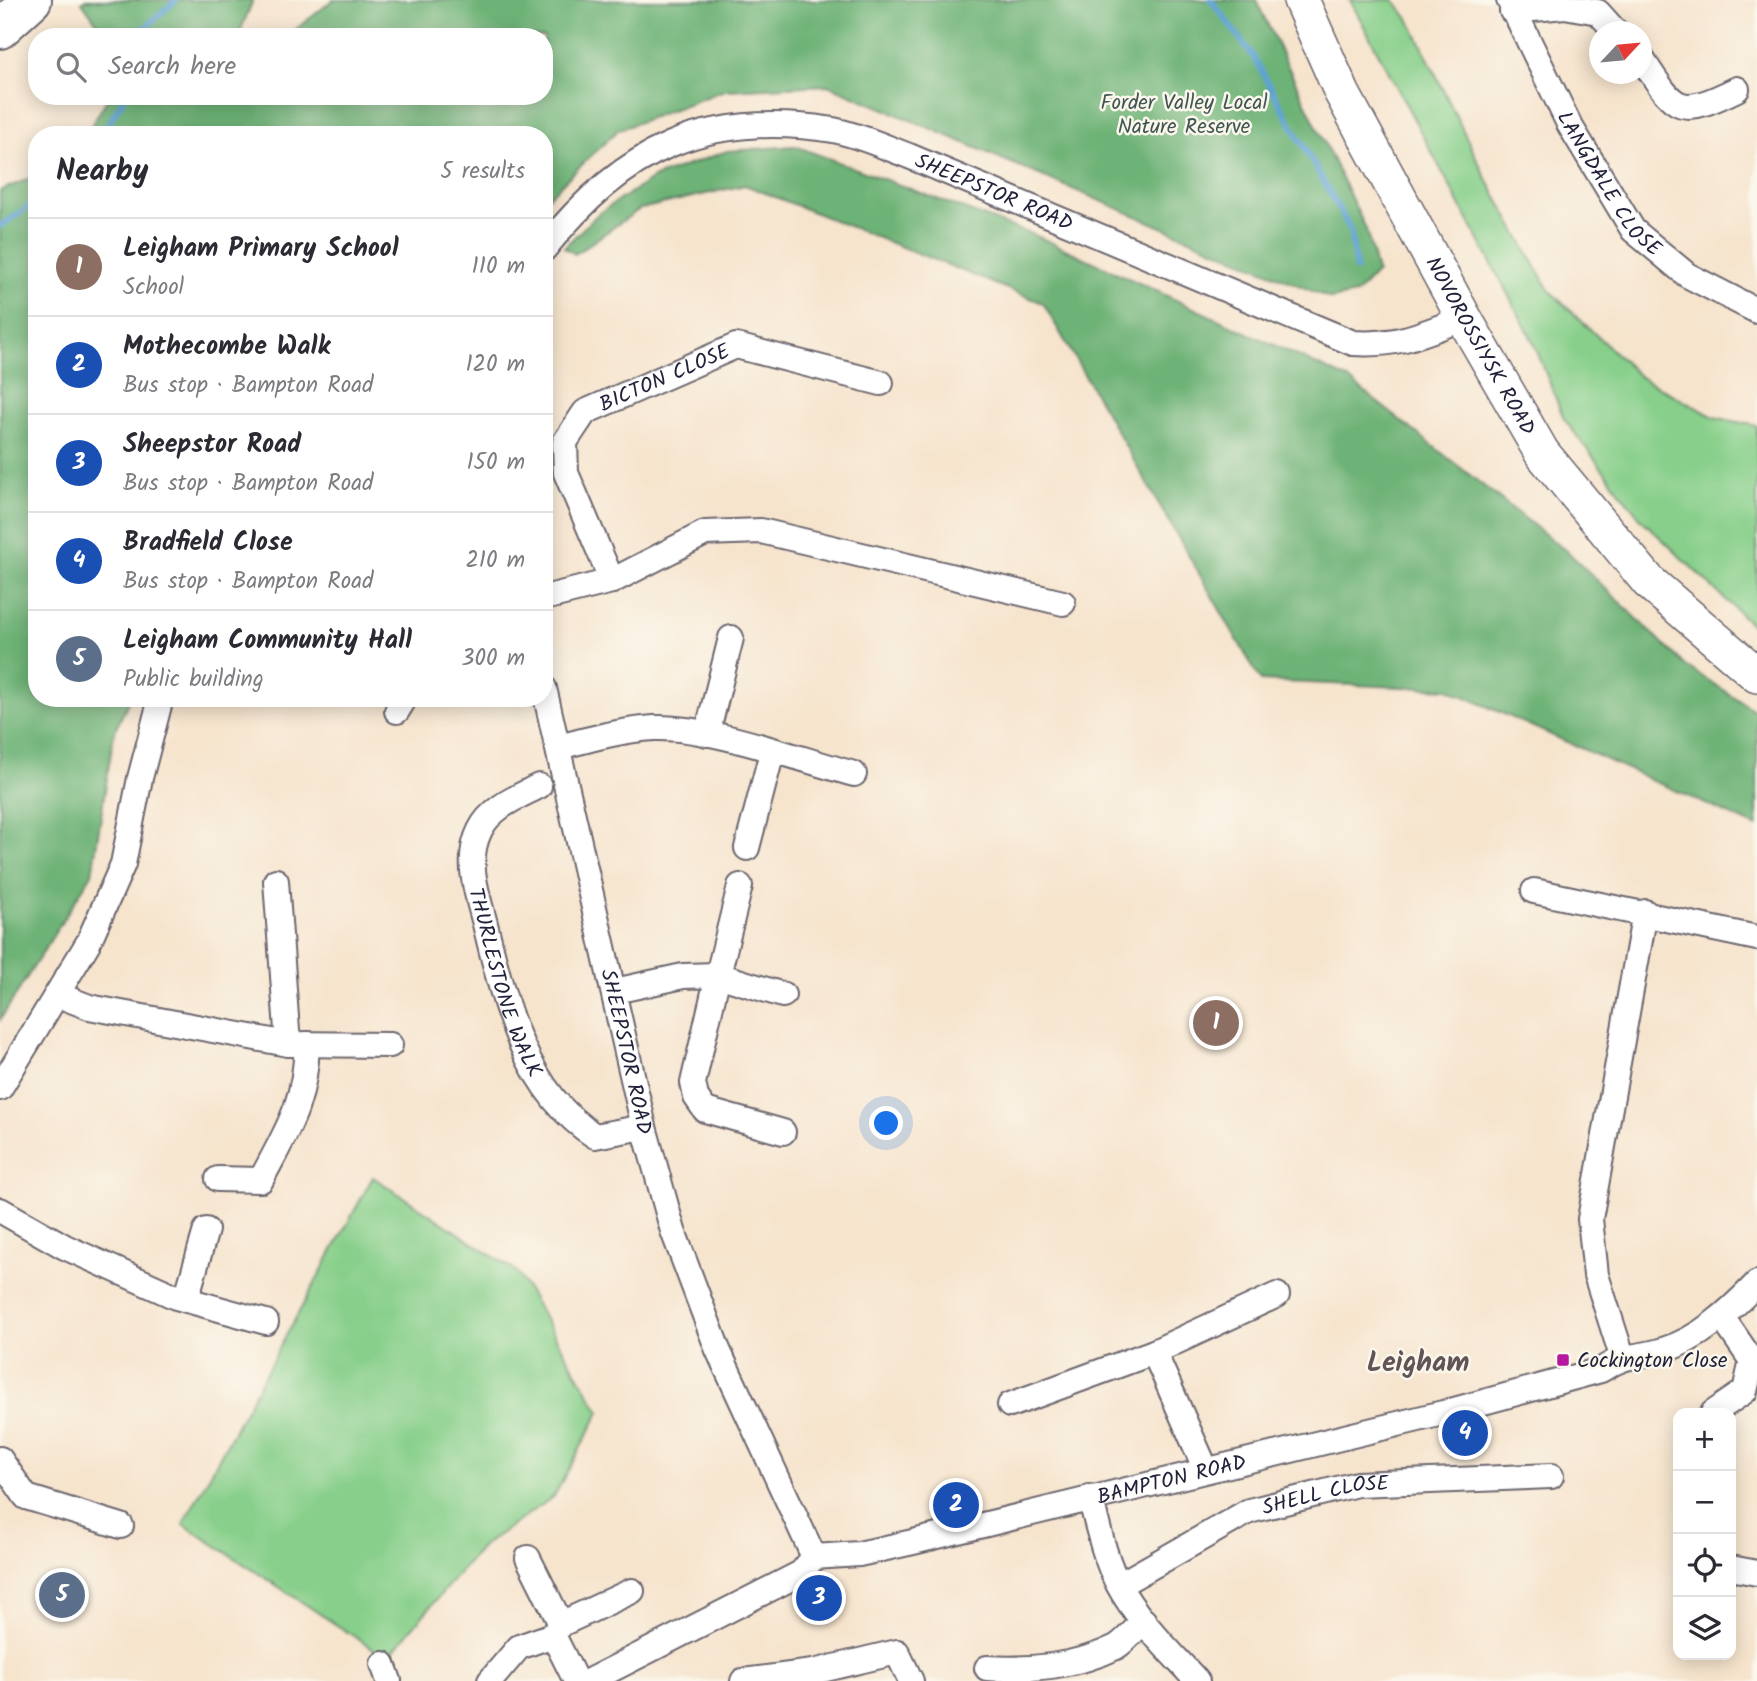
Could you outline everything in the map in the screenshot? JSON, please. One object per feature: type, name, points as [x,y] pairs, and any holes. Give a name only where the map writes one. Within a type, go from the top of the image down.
[{"type":"main road","points":[[0,29],[32,0]]},
{"type":"main road","name":"NOVOROSSIYSK ROAD","points":[[1301,0],[1342,93],[1512,404],[1551,464],[1649,582],[1741,652],[1757,675]]},
{"type":"street","name":"LANGDALE CLOSE","points":[[1606,21],[1598,12],[1565,6],[1510,5],[1569,124],[1633,230],[1688,275],[1757,311]]},
{"type":"street","points":[[1652,76],[1665,96],[1687,107],[1705,105],[1737,89]]},
{"type":"street","name":"SHEEPSTOR ROAD","points":[[553,237],[569,217],[611,178],[662,146],[722,129],[759,126],[805,127],[835,131],[909,156],[1353,343],[1384,345],[1408,341],[1464,317]]},
{"type":"street","name":"BICTON CLOSE","points":[[612,581],[566,473],[565,442],[585,412],[736,346],[881,383]]},
{"type":"street","points":[[553,596],[612,581],[705,533],[761,531],[1063,603]]},
{"type":"street","points":[[707,734],[731,638]]},
{"type":"street","points":[[0,1088],[88,943],[123,864],[140,778],[159,707]]},
{"type":"street","name":"SHEEPSTOR ROAD","points":[[549,707],[644,1127],[673,1231],[718,1350],[814,1557]]},
{"type":"street","points":[[559,747],[616,733],[654,728],[707,734],[854,774]]},
{"type":"street","points":[[747,849],[772,752]]},
{"type":"street","name":"THURLESTONE WALK","points":[[539,786],[499,807],[480,829],[471,867],[507,1012],[547,1086],[582,1127],[595,1136],[644,1127]]},
{"type":"street","points":[[218,1179],[261,1180],[292,1121],[305,1086],[276,881]]},
{"type":"street","points":[[740,886],[692,1083],[696,1097],[705,1110],[783,1132]]},
{"type":"street","points":[[1534,891],[1645,912],[1757,938]]},
{"type":"street","points":[[1622,1356],[1594,1265],[1590,1219],[1645,912]]},
{"type":"street","points":[[615,992],[683,976],[718,975],[783,995]]},
{"type":"street","points":[[58,995],[89,1007],[298,1044],[390,1045]]},
{"type":"street","points":[[0,1210],[65,1247],[186,1299],[266,1322]]},
{"type":"street","points":[[186,1299],[206,1230]]},
{"type":"street","name":"BAMPTON ROAD","points":[[814,1557],[859,1554],[897,1545],[1522,1392],[1601,1370],[1622,1356],[1664,1350],[1689,1339],[1722,1317],[1757,1283]]},
{"type":"street","points":[[1010,1405],[1154,1352],[1277,1295]]},
{"type":"street","points":[[1720,1408],[1745,1391],[1752,1361],[1722,1317]]},
{"type":"street","points":[[1154,1352],[1206,1470]]},
{"type":"street","points":[[0,1459],[26,1497],[121,1526]]},
{"type":"street","name":"SHELL CLOSE","points":[[1119,1586],[1249,1511],[1357,1484],[1551,1476]]},
{"type":"street","points":[[1090,1497],[1107,1559],[1119,1586],[1144,1621],[1196,1681]]},
{"type":"street","points":[[589,1681],[789,1580],[801,1573],[814,1557]]},
{"type":"street","points":[[528,1558],[576,1681]]},
{"type":"street","points":[[1736,1569],[1757,1573]]},
{"type":"street","points":[[490,1681],[519,1647],[632,1591]]},
{"type":"street","points":[[987,1668],[1021,1670],[1100,1653],[1118,1646],[1144,1621]]},
{"type":"street","points":[[743,1681],[813,1672],[897,1652],[911,1681]]},
{"type":"green space","points":[[253,0],[242,28],[101,28],[82,2]]},
{"type":"green space","name":"Forder Valley Local Nature Reserve","points":[[333,0],[1256,0],[1366,229],[1377,272],[1356,294],[1331,299],[828,85],[725,90],[618,130],[553,192],[553,126],[91,126],[104,105],[553,105],[553,28],[297,28]]},
{"type":"green space","points":[[1350,0],[1394,0],[1411,23],[1486,178],[1549,290],[1640,377],[1714,417],[1757,426],[1757,630],[1641,519],[1564,419],[1533,341]]},
{"type":"green space","points":[[795,146],[1039,237],[1348,379],[1570,554],[1686,666],[1757,712],[1757,827],[1448,689],[1261,681],[1043,303],[745,185],[640,209],[575,254],[564,247],[599,213],[655,177],[727,151]]},
{"type":"green space","points":[[28,179],[28,707],[126,707],[114,733],[92,874],[0,1020],[0,191]]},
{"type":"green space","points":[[373,1177],[517,1272],[600,1412],[554,1496],[481,1547],[387,1658],[183,1524]]},
{"type":"waterway","points":[[144,28],[176,0]]},
{"type":"waterway","points":[[1211,0],[1253,56],[1350,229],[1356,269]]},
{"type":"waterway","points":[[107,126],[120,105]]},
{"type":"waterway","points":[[0,226],[28,207]]},
{"type":"place","name":"Leigham Primary School","points":[[1216,1023]]},
{"type":"place","name":"Cockington Close","points":[[1563,1360]]},
{"type":"place","name":"Bradfield Close","points":[[1465,1433]]},
{"type":"place","name":"Mothecombe Walk","points":[[956,1505]]},
{"type":"place","name":"Leigham Community Hall","points":[[62,1595]]},
{"type":"place","name":"Sheepstor Road","points":[[819,1598]]},
{"type":"district","name":"Leigham","points":[[1418,1361]]}]
